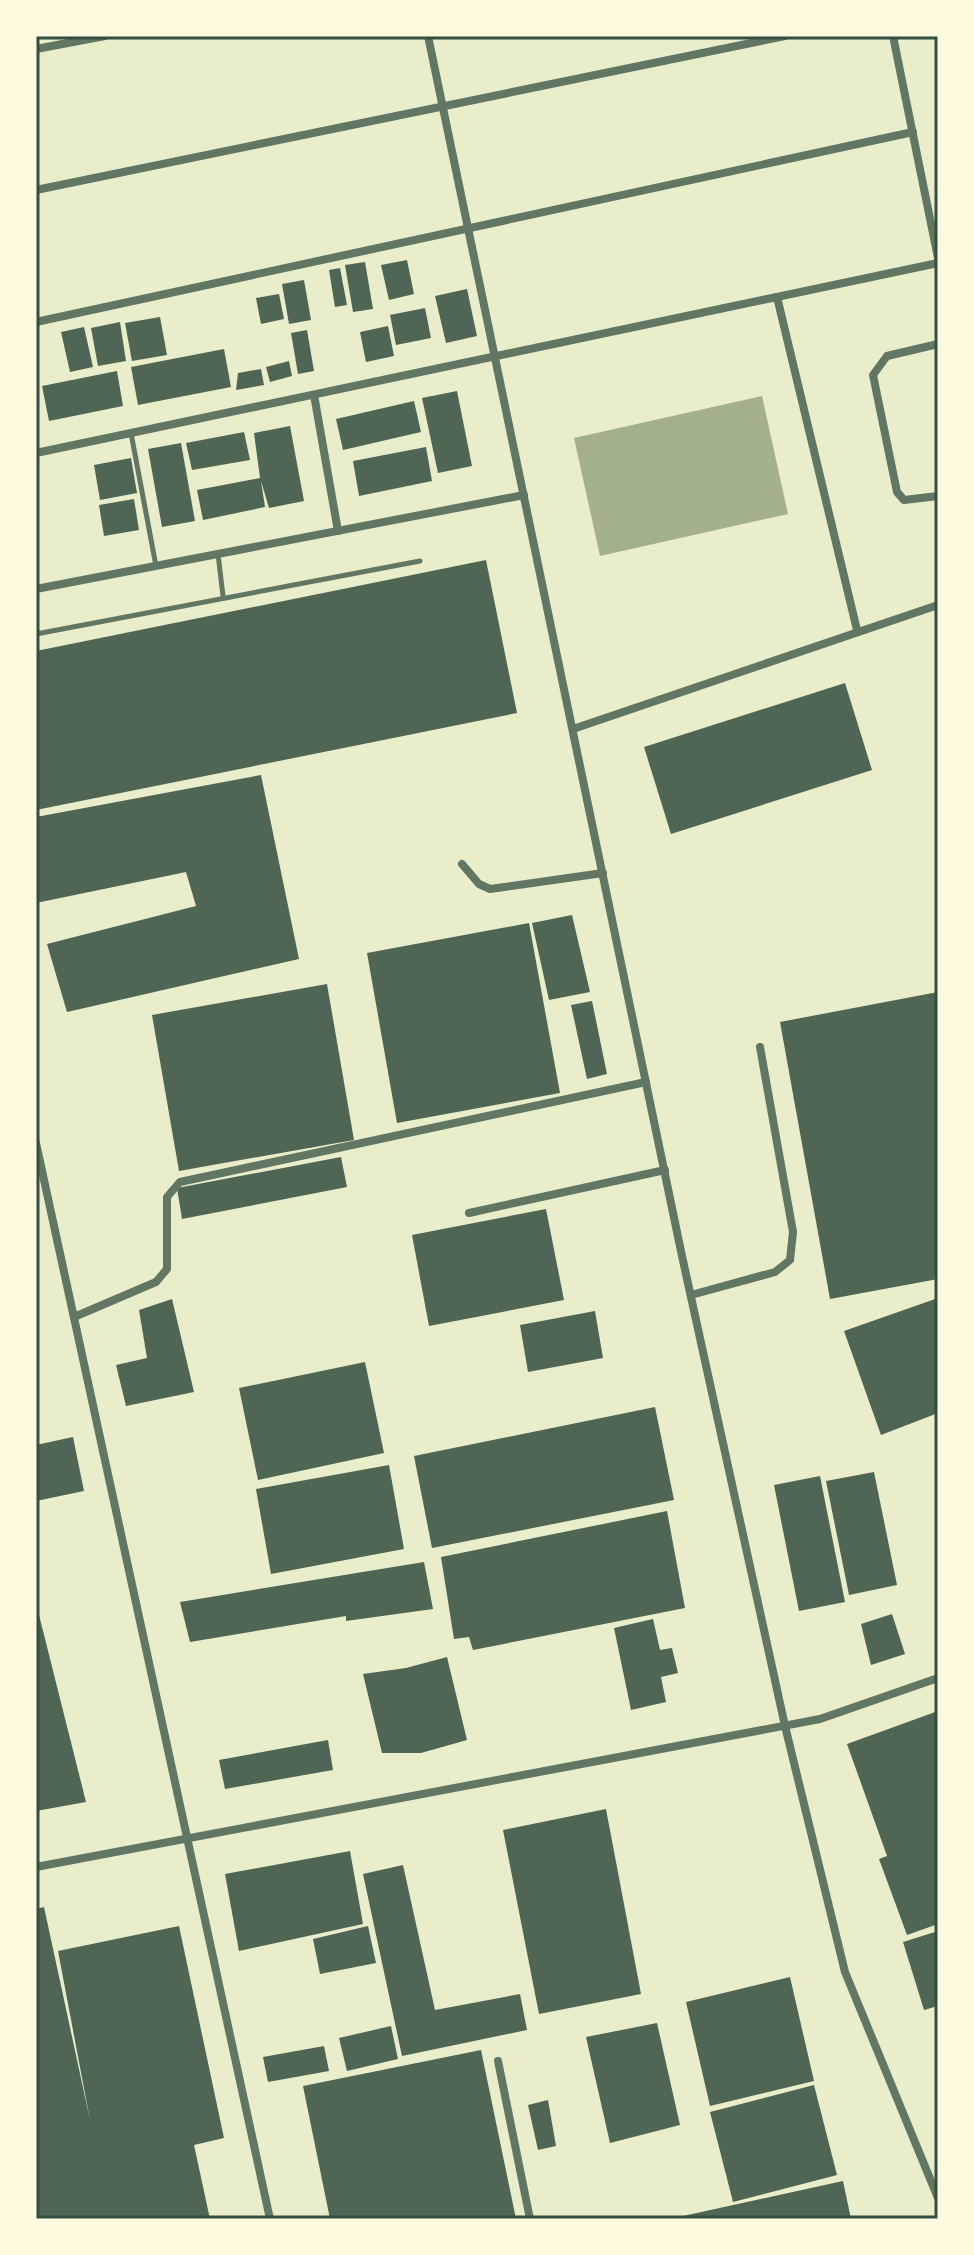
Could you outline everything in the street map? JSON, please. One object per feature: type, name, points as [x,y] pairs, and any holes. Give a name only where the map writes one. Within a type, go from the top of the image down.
[{"type":"street","points":[[36,49],[105,36]]},
{"type":"street","points":[[428,36],[646,1082],[785,1726],[845,1972],[938,2198]]},
{"type":"street","points":[[36,190],[785,36]]},
{"type":"street","points":[[36,453],[777,297],[938,260],[893,36]]},
{"type":"street","points":[[36,322],[913,132]]},
{"type":"street","points":[[777,297],[857,630]]},
{"type":"street","points":[[938,344],[887,356],[873,375],[897,492],[904,500],[938,496]]},
{"type":"street","points":[[314,395],[338,531]]},
{"type":"street","points":[[36,589],[524,495]]},
{"type":"street","points":[[573,729],[938,605]]},
{"type":"street","points":[[462,864],[479,884],[490,889],[603,873]]},
{"type":"street","points":[[691,1295],[775,1272],[790,1260],[793,1232],[760,1047]]},
{"type":"street","points":[[74,1317],[156,1282],[167,1269],[167,1197],[180,1182],[646,1082]]},
{"type":"street","points":[[36,1143],[270,2219]]},
{"type":"street","points":[[469,1213],[665,1170]]},
{"type":"street","points":[[36,1867],[820,1719],[938,1678]]},
{"type":"street","points":[[498,2061],[530,2219]]},
{"type":"lane","points":[[131,433],[156,566]]},
{"type":"lane","points":[[218,554],[223,596]]},
{"type":"lane","points":[[36,634],[223,596],[420,561]]},
{"type":"shaded area","points":[[762,396],[788,514],[600,556],[574,438]]},
{"type":"building","points":[[407,260],[414,294],[389,300],[381,265]]},
{"type":"building","points":[[365,262],[373,309],[353,312],[345,265]]},
{"type":"building","points":[[340,268],[347,305],[335,307],[329,270]]},
{"type":"building","points":[[304,280],[311,320],[289,324],[282,284]]},
{"type":"building","points":[[467,289],[477,336],[446,343],[435,296]]},
{"type":"building","points":[[279,294],[284,319],[261,324],[256,298]]},
{"type":"building","points":[[425,308],[431,338],[396,345],[390,315]]},
{"type":"building","points":[[160,317],[167,355],[132,361],[125,323]]},
{"type":"building","points":[[120,322],[126,361],[98,366],[91,328]]},
{"type":"building","points":[[388,326],[394,356],[366,362],[360,332]]},
{"type":"building","points":[[84,327],[93,367],[70,372],[61,332]]},
{"type":"building","points":[[307,330],[314,371],[298,374],[291,333]]},
{"type":"building","points":[[224,349],[231,387],[138,405],[131,367]]},
{"type":"building","points":[[289,361],[292,376],[270,382],[266,367]]},
{"type":"building","points":[[261,369],[264,385],[236,390],[238,373]]},
{"type":"building","points":[[117,371],[123,406],[49,421],[42,386]]},
{"type":"building","points":[[457,391],[472,466],[438,473],[422,398]]},
{"type":"building","points":[[414,401],[421,432],[343,450],[336,419]]},
{"type":"building","points":[[290,426],[304,501],[269,508],[261,481],[265,507],[203,520],[197,490],[260,478],[254,433]]},
{"type":"building","points":[[244,432],[250,460],[192,470],[186,443]]},
{"type":"building","points":[[181,443],[195,521],[162,527],[148,449]]},
{"type":"building","points":[[426,447],[432,481],[359,496],[353,461]]},
{"type":"building","points":[[131,458],[137,493],[100,500],[94,465]]},
{"type":"building","points":[[134,499],[139,530],[104,536],[99,505]]},
{"type":"building","points":[[486,560],[517,713],[36,810],[36,651]]},
{"type":"building","points":[[845,683],[872,770],[671,834],[644,747]]},
{"type":"building","points":[[261,775],[299,959],[67,1012],[47,944],[196,906],[186,872],[36,903],[36,817]]},
{"type":"building","points":[[572,915],[590,992],[549,1000],[532,923]]},
{"type":"building","points":[[529,923],[560,1093],[397,1123],[367,953]]},
{"type":"building","points":[[327,984],[354,1140],[179,1171],[152,1015]]},
{"type":"building","points":[[938,992],[938,1279],[830,1299],[780,1022]]},
{"type":"building","points":[[592,1001],[607,1074],[587,1079],[571,1005]]},
{"type":"building","points":[[341,1157],[347,1187],[182,1219],[177,1188]]},
{"type":"building","points":[[546,1209],[564,1300],[429,1326],[412,1235]]},
{"type":"building","points":[[938,1298],[938,1413],[881,1435],[844,1331]]},
{"type":"building","points":[[172,1299],[194,1392],[126,1406],[116,1365],[147,1358],[139,1310]]},
{"type":"building","points":[[595,1311],[603,1358],[528,1372],[520,1325]]},
{"type":"building","points":[[365,1362],[384,1453],[258,1480],[239,1388]]},
{"type":"building","points":[[655,1407],[674,1500],[432,1548],[414,1456]]},
{"type":"building","points":[[73,1437],[84,1491],[36,1501],[36,1445]]},
{"type":"building","points":[[389,1465],[404,1549],[271,1574],[256,1489]]},
{"type":"building","points":[[874,1472],[897,1585],[849,1595],[826,1481]]},
{"type":"building","points":[[820,1476],[845,1602],[799,1611],[774,1485]]},
{"type":"building","points":[[667,1511],[685,1608],[473,1650],[469,1637],[454,1639],[441,1557]]},
{"type":"building","points":[[424,1562],[433,1609],[346,1621],[346,1616],[190,1642],[180,1602]]},
{"type":"building","points":[[36,1608],[86,1802],[36,1811]]},
{"type":"building","points":[[892,1614],[905,1654],[871,1665],[861,1624]]},
{"type":"building","points":[[653,1619],[660,1650],[672,1648],[678,1673],[661,1677],[666,1702],[631,1710],[614,1628]]},
{"type":"building","points":[[447,1657],[467,1740],[421,1753],[382,1753],[363,1674],[406,1668]]},
{"type":"building","points":[[938,1711],[938,1924],[907,1935],[879,1859],[887,1856],[847,1744]]},
{"type":"building","points":[[328,1740],[333,1770],[225,1789],[219,1760]]},
{"type":"building","points":[[606,1809],[641,1994],[539,2014],[503,1830]]},
{"type":"building","points":[[350,1851],[363,1924],[239,1951],[225,1874]]},
{"type":"building","points":[[403,1865],[435,2010],[520,1994],[527,2030],[402,2056],[363,1874]]},
{"type":"building","points":[[44,1907],[90,2120],[58,1951],[179,1926],[224,2138],[194,2145],[210,2219],[36,2219],[36,1909]]},
{"type":"building","points":[[368,1926],[376,1963],[320,1974],[313,1939]]},
{"type":"building","points":[[938,1931],[938,2006],[924,2010],[903,1942]]},
{"type":"building","points":[[790,1977],[814,2081],[710,2106],[686,2002]]},
{"type":"building","points":[[657,2023],[680,2125],[610,2143],[586,2037]]},
{"type":"building","points":[[391,2026],[398,2059],[347,2071],[339,2038]]},
{"type":"building","points":[[324,2046],[329,2071],[268,2082],[263,2057]]},
{"type":"building","points":[[481,2050],[516,2219],[330,2219],[303,2086]]},
{"type":"building","points":[[814,2085],[837,2175],[733,2202],[710,2112]]},
{"type":"building","points":[[548,2100],[556,2146],[538,2150],[528,2105]]},
{"type":"building","points":[[843,2181],[851,2219],[674,2219],[674,2218]]}]
